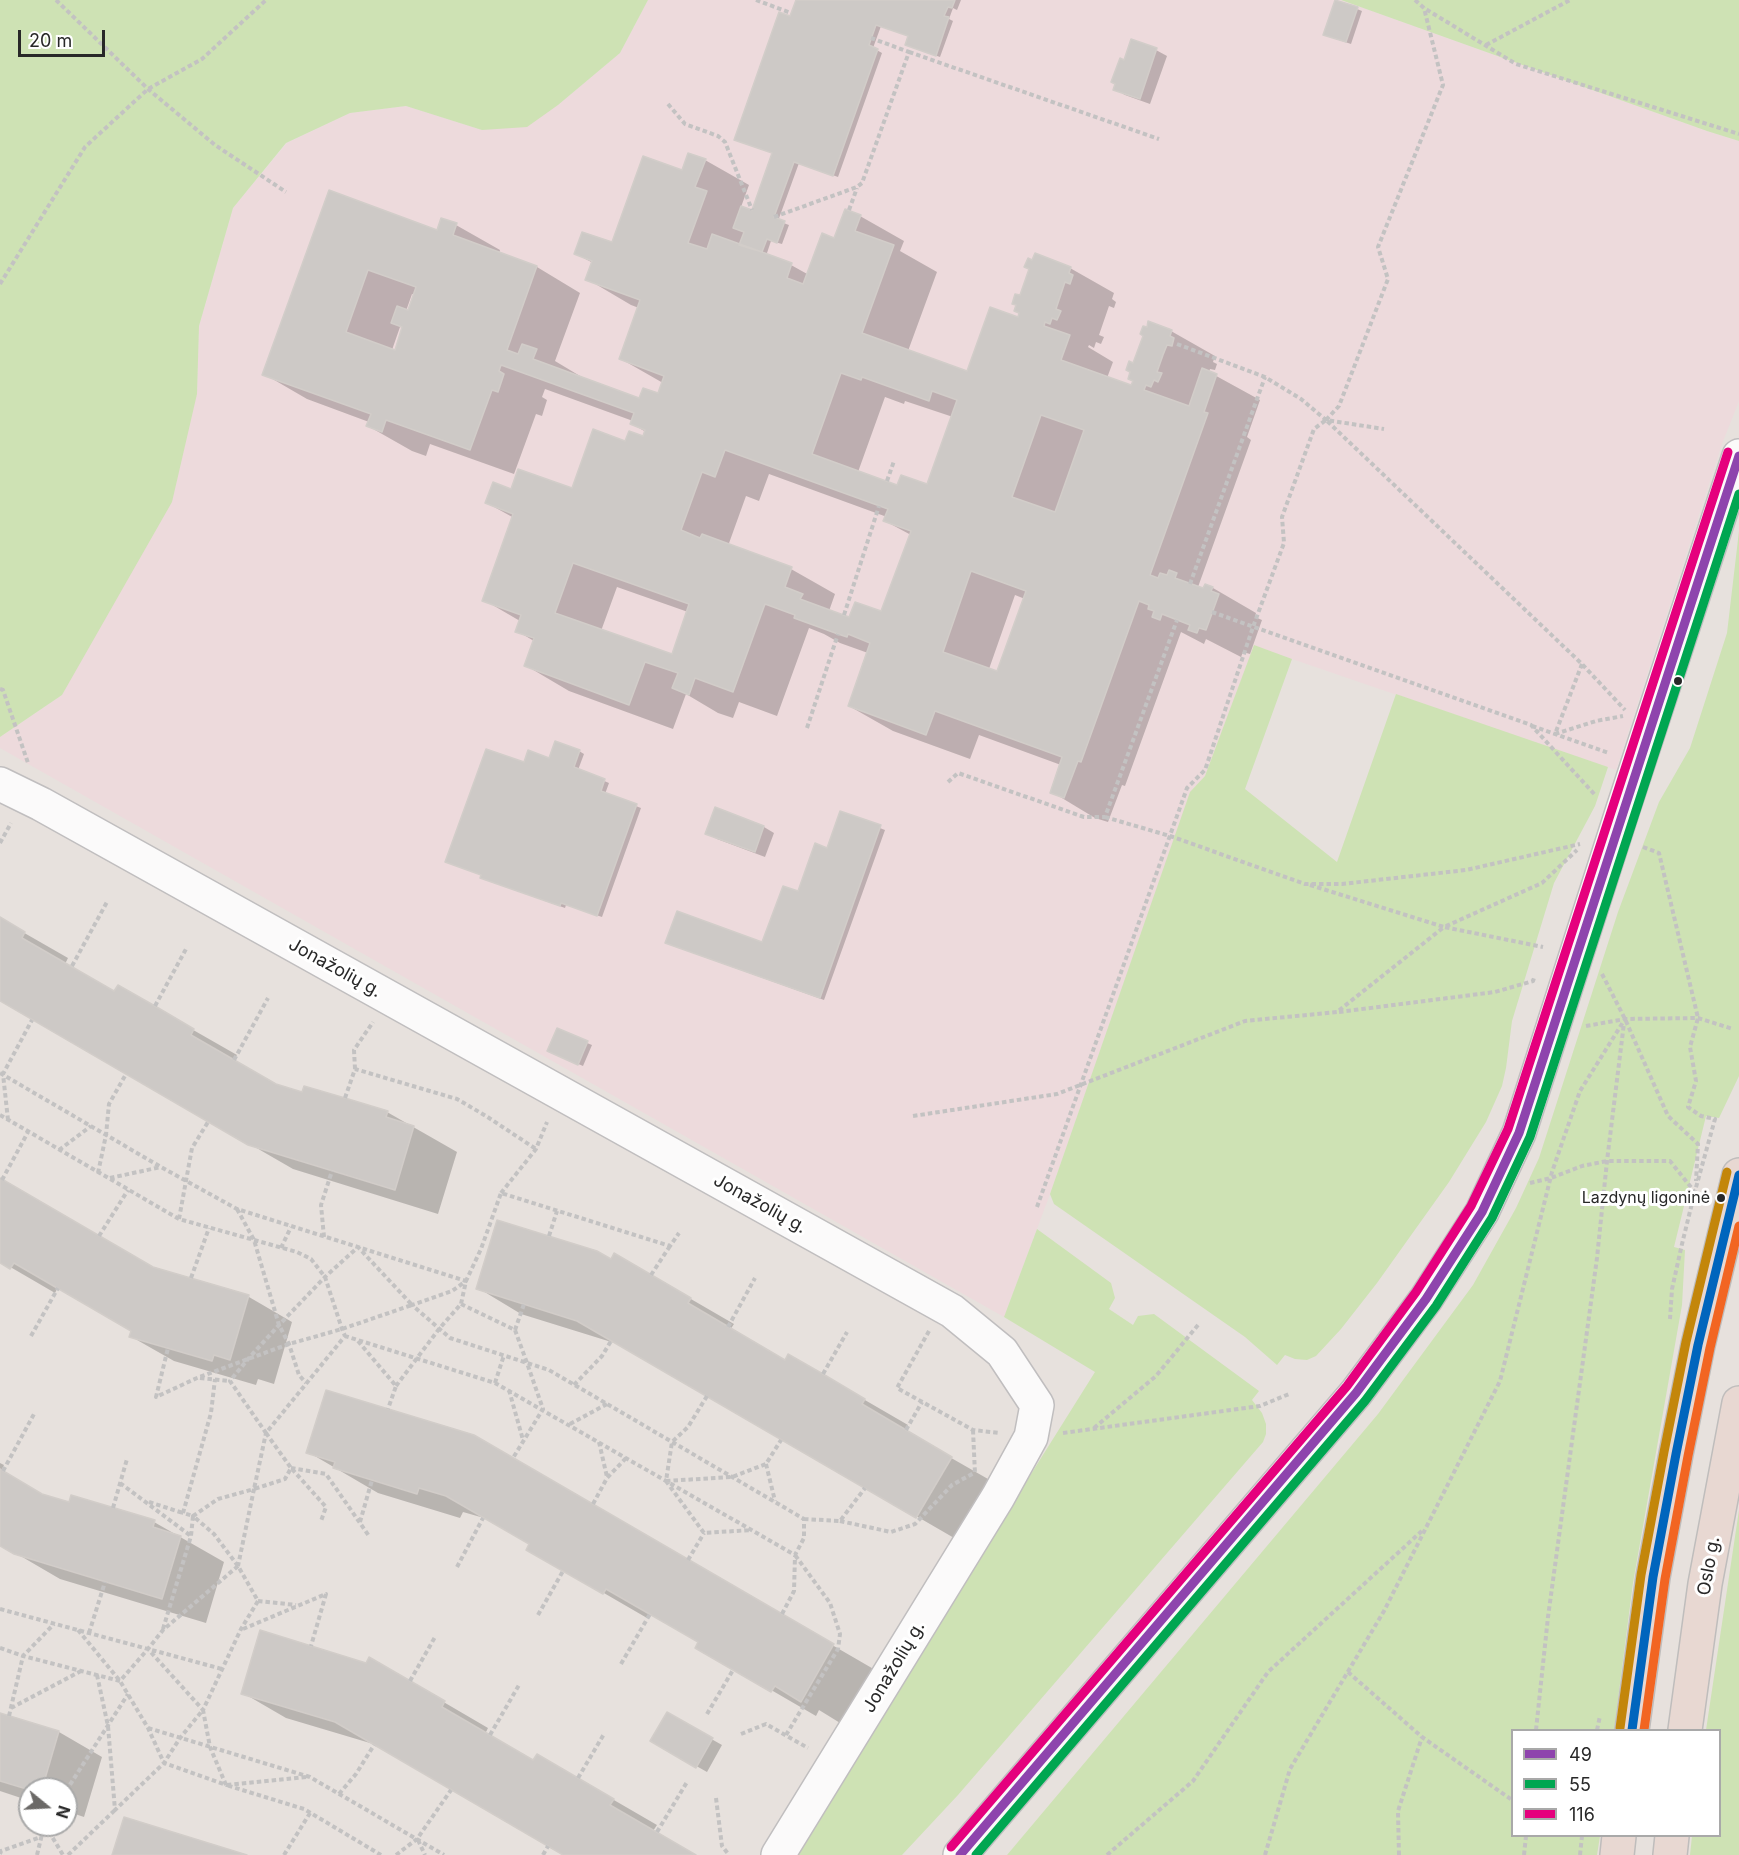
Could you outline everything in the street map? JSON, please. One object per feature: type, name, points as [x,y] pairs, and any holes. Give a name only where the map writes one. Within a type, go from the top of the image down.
[{"type":"highway","points":[[1632,1729],[1653,1577],[1678,1443],[1698,1345],[1739,1175]]},
{"type":"highway","name":"Oslo g.","points":[[1685,1729],[1705,1584],[1739,1403]]},
{"type":"highway","points":[[1617,1855],[1619,1837]]},
{"type":"highway","points":[[1670,1855],[1672,1837]]},
{"type":"street","points":[[960,1855],[1356,1393],[1426,1299],[1482,1212],[1519,1133],[1739,456]]},
{"type":"street","name":"Jonažolių g.","points":[[0,784],[41,804],[952,1311],[1002,1352],[1037,1405],[1031,1437],[998,1497],[778,1855]]},
{"type":"path","points":[[56,0],[148,89],[214,145],[286,192]]},
{"type":"path","points":[[0,284],[85,147],[148,89],[202,59],[266,0]]},
{"type":"path","points":[[756,0],[791,13]]},
{"type":"path","points":[[1415,0],[1424,8],[1516,64],[1739,134]]},
{"type":"path","points":[[1485,45],[1570,0]]},
{"type":"path","points":[[1037,1207],[1187,788],[1205,770],[1284,543],[1282,517],[1314,429],[1339,406],[1388,279],[1378,247],[1443,85],[1424,8]]},
{"type":"path","points":[[871,38],[1159,139]]},
{"type":"path","points":[[774,218],[857,187],[862,183],[909,52]]},
{"type":"path","points":[[668,104],[685,124],[718,136],[725,142],[752,210]]},
{"type":"path","points":[[849,210],[857,187]]},
{"type":"path","points":[[1177,344],[1265,377],[1301,399],[1326,420],[1582,663],[1629,714],[1596,721],[1555,734]]},
{"type":"path","points":[[1190,584],[1265,377]]},
{"type":"path","points":[[1326,420],[1384,429]]},
{"type":"path","points":[[887,481],[894,461]]},
{"type":"path","points":[[844,615],[879,506]]},
{"type":"path","points":[[1212,612],[1617,756]]},
{"type":"path","points":[[1105,817],[1177,620]]},
{"type":"path","points":[[807,728],[838,634]]},
{"type":"path","points":[[1555,734],[1582,663]]},
{"type":"path","points":[[0,689],[3,690],[41,804]]},
{"type":"path","points":[[1531,725],[1601,802]]},
{"type":"path","points":[[948,782],[958,773],[1084,817],[1105,817],[1170,836],[1305,884],[1444,927],[1543,947]]},
{"type":"path","points":[[1615,837],[1659,853],[1698,1018],[1690,1047],[1696,1081],[1688,1107],[1701,1116],[1715,1119],[1682,1244]]},
{"type":"path","points":[[1305,884],[1342,884],[1466,870],[1584,843],[1542,883],[1444,927],[1337,1012]]},
{"type":"path","points":[[72,966],[107,902]]},
{"type":"path","points":[[1582,936],[1625,1019],[1668,1116],[1698,1144],[1695,1191]]},
{"type":"path","points":[[155,1006],[186,948]]},
{"type":"path","points":[[913,1116],[1057,1094],[1245,1021],[1495,992],[1533,981]]},
{"type":"path","points":[[234,1060],[268,998]]},
{"type":"path","points":[[345,1098],[355,1069],[354,1050],[390,998]]},
{"type":"path","points":[[1625,1019],[1698,1018],[1733,1029]]},
{"type":"path","points":[[1536,1729],[1548,1617],[1597,1258],[1606,1161],[1625,1019]]},
{"type":"path","points":[[1265,1855],[1290,1769],[1384,1611],[1500,1381],[1551,1179],[1580,1091],[1625,1019]]},
{"type":"path","points":[[8,1120],[1,1073],[32,1020]]},
{"type":"path","points":[[355,1069],[457,1099],[536,1149]]},
{"type":"path","points":[[1,1073],[106,1136],[237,1209],[466,1281]]},
{"type":"path","points":[[98,1173],[106,1136],[109,1104],[126,1074]]},
{"type":"path","points":[[388,1409],[396,1386],[461,1304],[466,1281],[482,1249],[501,1193],[536,1149],[559,1092]]},
{"type":"path","points":[[0,1115],[179,1220],[254,1240],[311,1259],[325,1277],[345,1336],[495,1383],[795,1555],[830,1603],[840,1634],[838,1649],[786,1735]]},
{"type":"path","points":[[179,1220],[192,1148],[207,1122]]},
{"type":"path","points":[[59,1150],[91,1126]]},
{"type":"path","points":[[2,1180],[28,1131]]},
{"type":"path","points":[[1497,1180],[1519,1185],[1551,1179],[1582,1166],[1606,1161],[1670,1161],[1695,1191]]},
{"type":"path","points":[[109,1179],[161,1167]]},
{"type":"path","points":[[324,1237],[321,1205],[332,1170]]},
{"type":"path","points":[[99,1236],[128,1190]]},
{"type":"path","points":[[501,1193],[670,1246]]},
{"type":"path","points":[[237,1209],[254,1240],[279,1325],[289,1344],[299,1375],[306,1383]]},
{"type":"path","points":[[549,1236],[557,1211]]},
{"type":"path","points":[[281,1248],[291,1226]]},
{"type":"path","points":[[191,1278],[209,1228]]},
{"type":"path","points":[[651,1275],[679,1233]]},
{"type":"path","points":[[230,1381],[279,1325],[325,1277],[358,1247]]},
{"type":"path","points":[[358,1247],[412,1305],[450,1338],[549,1370],[804,1519],[840,1521],[891,1532],[915,1524],[952,1485],[974,1473]]},
{"type":"path","points":[[728,1327],[756,1278]]},
{"type":"path","points":[[168,1348],[156,1397],[197,1378],[289,1344],[342,1329],[452,1291],[466,1281]]},
{"type":"path","points":[[32,1336],[58,1288]]},
{"type":"path","points":[[461,1304],[515,1330]]},
{"type":"path","points":[[524,1304],[515,1330],[543,1409]]},
{"type":"path","points":[[1093,1429],[1156,1376],[1198,1325]]},
{"type":"path","points":[[823,1374],[847,1332]]},
{"type":"path","points":[[120,1681],[163,1630],[238,1566],[266,1433],[345,1336]]},
{"type":"path","points":[[356,1340],[396,1386]]},
{"type":"path","points":[[574,1385],[602,1356],[611,1341]]},
{"type":"path","points":[[495,1383],[504,1356]]},
{"type":"path","points":[[197,1378],[230,1381]]},
{"type":"path","points":[[183,1513],[211,1413],[215,1380]]},
{"type":"path","points":[[230,1381],[291,1468],[326,1507],[321,1521]]},
{"type":"path","points":[[509,1390],[523,1441]]},
{"type":"path","points":[[704,1533],[666,1481],[672,1442],[688,1427],[706,1396]]},
{"type":"path","points":[[906,1430],[922,1402]]},
{"type":"path","points":[[569,1425],[607,1404]]},
{"type":"path","points":[[513,1458],[543,1409]]},
{"type":"path","points":[[3,1471],[34,1414]]},
{"type":"path","points":[[666,1481],[732,1477],[766,1464],[782,1440]]},
{"type":"path","points":[[599,1442],[608,1478]]},
{"type":"path","points":[[593,1504],[608,1478],[626,1458]]},
{"type":"path","points":[[113,1508],[127,1459]]},
{"type":"path","points":[[766,1464],[775,1502]]},
{"type":"path","points":[[193,1516],[218,1499],[285,1479],[291,1468]]},
{"type":"path","points":[[291,1468],[327,1474],[369,1536]]},
{"type":"path","points":[[360,1522],[372,1480]]},
{"type":"path","points":[[120,1483],[191,1536]]},
{"type":"path","points":[[840,1521],[864,1488]]},
{"type":"path","points":[[145,1501],[193,1516],[214,1534],[238,1566],[258,1601]]},
{"type":"path","points":[[163,1630],[191,1536],[193,1516]]},
{"type":"path","points":[[456,1567],[483,1518]]},
{"type":"path","points":[[782,1614],[794,1591],[795,1555],[804,1538],[804,1519]]},
{"type":"path","points":[[1107,1855],[1193,1781],[1268,1672],[1426,1527]]},
{"type":"path","points":[[704,1533],[751,1530]]},
{"type":"path","points":[[688,1560],[704,1533]]},
{"type":"path","points":[[538,1615],[563,1571]]},
{"type":"path","points":[[88,1633],[105,1582]]},
{"type":"path","points":[[242,1629],[326,1594],[311,1646]]},
{"type":"path","points":[[258,1601],[298,1606]]},
{"type":"path","points":[[68,1855],[164,1763],[202,1710],[258,1601]]},
{"type":"path","points":[[0,1609],[222,1669]]},
{"type":"path","points":[[621,1664],[650,1614]]},
{"type":"path","points":[[9,1716],[23,1656],[55,1624]]},
{"type":"path","points":[[78,1630],[120,1681],[148,1728],[164,1763],[304,1809],[381,1855]]},
{"type":"path","points":[[410,1680],[435,1637]]},
{"type":"path","points":[[0,1648],[120,1681]]},
{"type":"path","points":[[148,1649],[202,1710],[210,1747],[226,1785]]},
{"type":"path","points":[[707,1714],[734,1670]]},
{"type":"path","points":[[10,1708],[81,1671]]},
{"type":"path","points":[[1348,1672],[1422,1737],[1511,1799]]},
{"type":"path","points":[[97,1675],[108,1726],[115,1810]]},
{"type":"path","points":[[490,1735],[519,1684]]},
{"type":"path","points":[[75,1777],[128,1694]]},
{"type":"path","points":[[741,1734],[766,1724],[835,1763]]},
{"type":"path","points":[[148,1728],[310,1776],[444,1855]]},
{"type":"path","points":[[578,1778],[604,1734]]},
{"type":"path","points":[[1399,1855],[1398,1811],[1422,1737]]},
{"type":"path","points":[[339,1794],[356,1774],[374,1744]]},
{"type":"path","points":[[226,1785],[310,1776]]},
{"type":"path","points":[[657,1832],[687,1782]]},
{"type":"path","points":[[396,1855],[417,1839],[451,1790]]},
{"type":"path","points":[[716,1798],[722,1846],[726,1854]]},
{"type":"path","points":[[284,1855],[310,1813]]},
{"type":"path","points":[[0,1852],[41,1837]]},
{"type":"path","points":[[37,1855],[41,1837]]},
{"type":"path","points":[[52,1837],[63,1855]]},
{"type":"path","points":[[1524,1855],[1526,1837]]},
{"type":"path","points":[[1580,1855],[1582,1837]]},
{"type":"path","points":[[417,1839],[425,1855]]},
{"type":"path","points":[[543,1855],[548,1846]]},
{"type":"shaded area","points":[[648,0],[1341,0],[1739,141],[1739,401],[1722,444],[1616,770],[1254,646],[1205,776],[1190,793],[1050,1194],[1004,1317],[0,748],[0,737],[62,695],[197,394],[199,326],[233,208],[287,143],[350,113],[406,106],[482,130],[558,105],[620,53]]},
{"type":"green space","points":[[0,0],[648,0],[620,53],[558,105],[527,127],[482,130],[406,106],[350,113],[286,143],[233,208],[199,326],[197,394],[172,502],[62,695],[0,737]]},
{"type":"green space","points":[[1341,0],[1739,0],[1739,141],[1707,131]]},
{"type":"green space","points":[[1739,531],[1739,1076],[1719,1118],[1706,1116],[1674,1247],[1685,1250],[1682,1305],[1633,1583],[1614,1729],[1511,1729],[1511,1837],[1600,1837],[1597,1855],[1007,1855],[1378,1414],[1473,1285],[1516,1208],[1539,1158],[1618,912],[1659,802],[1690,748],[1727,633]]},
{"type":"green space","points":[[1254,645],[1292,659],[1245,789],[1337,862],[1396,694],[1608,767],[1595,806],[1554,883],[1512,1021],[1502,1086],[1486,1122],[1449,1182],[1341,1329],[1316,1356],[1307,1360],[1285,1355],[1277,1365],[1245,1337],[1054,1204],[1050,1194],[1190,792],[1205,776]]},
{"type":"green space","points":[[1037,1229],[1111,1283],[1115,1298],[1109,1309],[1133,1325],[1138,1316],[1154,1314],[1259,1391],[1252,1400],[1262,1413],[1266,1424],[1263,1442],[958,1795],[902,1855],[792,1855],[1095,1372],[1004,1317]]},
{"type":"green space","points":[[1739,1510],[1739,1855],[1690,1855],[1692,1837],[1721,1837],[1721,1729],[1706,1729]]},
{"type":"building","points":[[796,0],[955,0],[952,8],[948,7],[944,16],[949,17],[936,56],[905,45],[908,36],[876,25],[869,45],[878,49],[833,176],[794,162],[774,217],[785,221],[777,243],[767,239],[762,252],[739,245],[744,232],[733,228],[741,206],[752,210],[772,153],[734,140],[779,12],[790,16]]},
{"type":"building","points":[[1335,0],[1358,7],[1346,42],[1323,35]]},
{"type":"building","points":[[1131,39],[1157,48],[1140,99],[1113,90],[1115,84],[1111,82],[1120,58],[1124,60]]},
{"type":"building","points":[[688,153],[706,159],[695,187],[707,191],[688,243],[707,249],[712,234],[792,263],[787,278],[803,284],[822,233],[834,238],[845,209],[861,215],[855,231],[894,245],[862,333],[967,371],[990,307],[1018,317],[1019,313],[1014,311],[1016,305],[1012,304],[1015,294],[1020,295],[1029,269],[1024,267],[1028,258],[1032,260],[1035,253],[1071,267],[1069,273],[1073,275],[1070,284],[1065,282],[1056,309],[1061,311],[1057,320],[1052,318],[1050,324],[1045,322],[1044,326],[1070,335],[1061,360],[1131,385],[1133,381],[1128,379],[1130,372],[1126,370],[1129,361],[1133,363],[1143,336],[1140,334],[1143,326],[1147,327],[1148,321],[1172,330],[1170,336],[1174,338],[1172,346],[1167,345],[1163,355],[1157,372],[1162,373],[1158,382],[1154,380],[1151,387],[1146,385],[1144,390],[1189,406],[1202,368],[1217,374],[1204,412],[1208,413],[1150,575],[1158,578],[1160,573],[1167,575],[1169,570],[1177,573],[1175,578],[1203,588],[1205,584],[1213,587],[1211,591],[1219,594],[1206,630],[1199,628],[1197,633],[1188,630],[1190,625],[1162,614],[1160,620],[1152,617],[1154,611],[1148,609],[1149,605],[1139,601],[1081,762],[1078,761],[1064,798],[1050,793],[1062,757],[935,711],[926,735],[848,706],[870,643],[794,618],[795,615],[765,604],[733,692],[695,678],[689,695],[672,688],[678,673],[645,662],[629,705],[524,666],[534,638],[515,632],[521,615],[482,601],[513,514],[485,503],[493,482],[511,489],[518,469],[572,488],[593,429],[625,441],[629,431],[643,436],[645,430],[630,424],[634,413],[501,365],[499,371],[504,374],[498,392],[492,390],[470,450],[386,420],[382,432],[366,426],[371,414],[262,375],[329,190],[437,230],[441,218],[457,223],[453,235],[537,266],[507,350],[518,354],[522,344],[537,349],[533,359],[639,398],[643,388],[658,393],[664,376],[619,359],[640,300],[585,280],[592,261],[574,254],[582,232],[612,242],[643,156],[682,170]],"holes":[[[368,270],[416,287],[408,310],[397,306],[391,323],[402,327],[395,350],[346,332]],[[841,373],[861,380],[862,377],[929,401],[932,391],[957,400],[927,484],[901,475],[897,485],[812,454]],[[1041,415],[1084,430],[1055,512],[1012,497]],[[725,450],[888,509],[883,521],[911,531],[881,611],[855,602],[849,617],[800,599],[803,594],[785,587],[792,567],[702,534],[700,538],[681,530],[702,472],[715,477]],[[573,563],[689,604],[672,654],[555,613]],[[971,571],[1026,591],[997,671],[943,652]]]},
{"type":"building","points":[[555,741],[580,750],[574,767],[605,779],[601,791],[637,804],[597,916],[561,903],[560,906],[480,878],[481,875],[445,862],[486,749],[524,762],[528,750],[549,758]]},
{"type":"building","points":[[715,807],[764,826],[755,852],[705,834]]},
{"type":"building","points":[[840,811],[881,825],[820,998],[665,943],[677,911],[762,942],[783,886],[798,891],[815,843],[827,848]]},
{"type":"building","points":[[0,917],[25,932],[22,938],[114,991],[118,985],[155,1006],[194,1029],[191,1035],[276,1084],[302,1092],[304,1086],[388,1111],[386,1117],[414,1126],[395,1190],[248,1145],[0,1001]]},
{"type":"building","points":[[557,1028],[588,1041],[578,1065],[547,1051]]},
{"type":"building","points":[[0,1178],[153,1267],[249,1295],[230,1360],[214,1355],[212,1361],[129,1337],[131,1331],[14,1263],[10,1269],[0,1263]]},
{"type":"building","points":[[497,1220],[597,1251],[611,1259],[614,1253],[691,1298],[688,1303],[785,1360],[788,1354],[865,1399],[862,1404],[952,1457],[916,1518],[577,1321],[476,1289]]},
{"type":"building","points":[[326,1390],[474,1435],[834,1644],[801,1702],[775,1686],[771,1692],[695,1648],[698,1642],[606,1589],[603,1594],[526,1550],[529,1544],[446,1496],[419,1488],[417,1494],[333,1468],[335,1462],[306,1453]]},
{"type":"building","points":[[0,1469],[42,1494],[69,1502],[71,1495],[155,1520],[153,1527],[181,1536],[162,1599],[14,1554],[0,1546]]},
{"type":"building","points":[[260,1630],[366,1663],[369,1657],[445,1701],[442,1707],[533,1760],[537,1754],[614,1799],[610,1805],[696,1855],[563,1855],[335,1722],[241,1694]]},
{"type":"building","points":[[667,1712],[713,1738],[696,1768],[650,1741]]},
{"type":"building","points":[[0,1713],[59,1731],[46,1777],[18,1777],[18,1786],[0,1781]]},
{"type":"building","points":[[124,1817],[247,1855],[112,1855]]},
{"type":"transit line","name":"116","points":[[951,1847],[1347,1386],[1416,1292],[1471,1206],[1508,1129],[1728,452]]},
{"type":"transit line","name":"49","points":[[960,1855],[1356,1393],[1426,1299],[1482,1212],[1519,1133],[1739,456]]},
{"type":"transit line","name":"55","points":[[976,1855],[1365,1401],[1436,1306],[1492,1218],[1530,1137],[1739,494]]},
{"type":"transit line","points":[[1620,1728],[1641,1575],[1664,1452],[1686,1342],[1727,1172]]},
{"type":"transit line","points":[[1632,1729],[1653,1577],[1676,1454],[1698,1345],[1739,1175]]},
{"type":"transit line","points":[[1644,1729],[1665,1579],[1688,1456],[1710,1348],[1739,1226]]},
{"type":"place","name":"Lazdynų ligoninė","points":[[1721,1198]]}]
